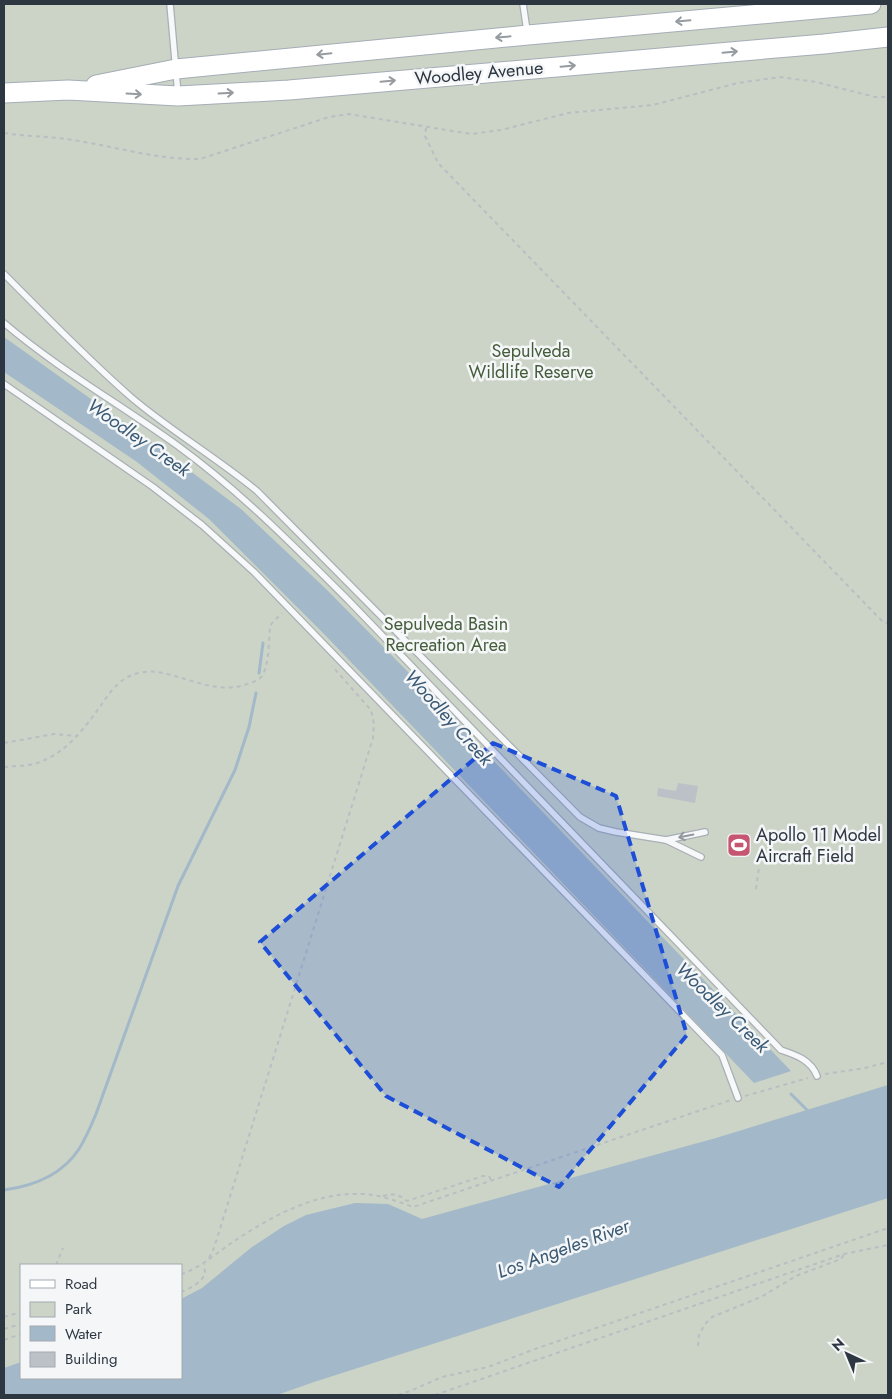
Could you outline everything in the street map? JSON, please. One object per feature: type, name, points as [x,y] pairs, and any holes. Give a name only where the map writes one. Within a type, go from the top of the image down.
[{"type":"main road","name":"Woodley Avenue","points":[[68,90],[176,69],[870,4]]},
{"type":"main road","name":"Woodley Avenue","points":[[4,93],[68,90],[178,96],[299,89],[888,37]]},
{"type":"lane","points":[[170,4],[178,96]]},
{"type":"lane","points":[[523,4],[528,35]]},
{"type":"lane","points":[[4,274],[84,354],[134,399],[237,474],[257,491],[580,817],[599,828],[666,840],[701,857]]},
{"type":"lane","points":[[4,323],[43,354],[179,447],[238,494],[291,543],[781,1050],[797,1055],[814,1067],[817,1076]]},
{"type":"lane","points":[[4,384],[153,487],[202,525],[254,572],[722,1056],[738,1098]]},
{"type":"lane","points":[[666,840],[706,832]]},
{"type":"path","points":[[4,133],[57,138],[179,160],[200,159],[329,117],[349,114],[471,134],[501,130],[568,113],[653,105],[738,82],[780,77],[816,82],[875,97],[888,97]]},
{"type":"path","points":[[426,127],[425,136],[438,163],[883,622],[888,623]]},
{"type":"path","points":[[4,767],[34,764],[51,757],[68,745],[87,725],[116,686],[134,674],[159,672],[200,685],[230,688],[244,686],[260,678],[266,668],[270,626],[282,613]]},
{"type":"path","points":[[210,1258],[373,738],[374,724],[371,710],[329,664]]},
{"type":"path","points":[[4,758],[4,741],[54,734],[76,736]]},
{"type":"path","points":[[756,889],[759,867]]},
{"type":"path","points":[[182,1274],[204,1263],[261,1225],[312,1201],[336,1196],[361,1194],[380,1197],[413,1207],[738,1098],[817,1076],[888,1062]]},
{"type":"path","points":[[380,1197],[392,1193],[407,1201],[483,1176],[489,1176],[491,1180]]},
{"type":"path","points":[[398,1395],[410,1392],[442,1377],[488,1367],[535,1349],[888,1228]]},
{"type":"path","points":[[434,1395],[844,1254],[888,1245]]},
{"type":"path","points":[[56,1264],[63,1248]]},
{"type":"path","points":[[698,1346],[699,1335],[712,1317],[761,1296],[796,1276],[841,1259],[844,1254]]},
{"type":"path","points":[[182,1292],[202,1278],[205,1272],[204,1263]]},
{"type":"path","points":[[4,1317],[20,1312]]},
{"type":"path","points":[[4,1329],[20,1324]]},
{"type":"path","points":[[4,1340],[20,1334]]},
{"type":"highlighted area","points":[[493,743],[616,796],[687,1035],[559,1187],[386,1096],[260,942]]},
{"type":"green space","name":"Sepulveda Basin Recreation Area","points":[[4,4],[888,4],[888,1395],[4,1395]]},
{"type":"water","points":[[4,337],[154,444],[241,509],[326,589],[421,685],[791,1071],[754,1083],[325,635],[209,519],[137,462],[4,372]]},
{"type":"water","name":"Los Angeles River","points":[[888,1085],[888,1198],[277,1395],[4,1395],[4,1368],[20,1362],[20,1379],[182,1379],[182,1298],[202,1288],[252,1247],[284,1226],[306,1215],[355,1203],[388,1204],[422,1219],[716,1138]]},
{"type":"building","points":[[678,783],[698,786],[695,803],[657,796],[658,788],[676,791]]},
{"type":"waterway","points":[[259,673],[263,643]]},
{"type":"waterway","points":[[4,1190],[26,1186],[56,1172],[72,1158],[86,1136],[96,1114],[178,886],[235,770],[249,727],[256,693]]},
{"type":"waterway","name":"Woodley Creek","points":[[791,1094],[810,1113]]},
{"type":"place","name":"Apollo 11 Model Aircraft Field","points":[[739,845]]},
{"type":"park label","name":"Sepulveda Wildlife Reserve","points":[[531,361]]}]
